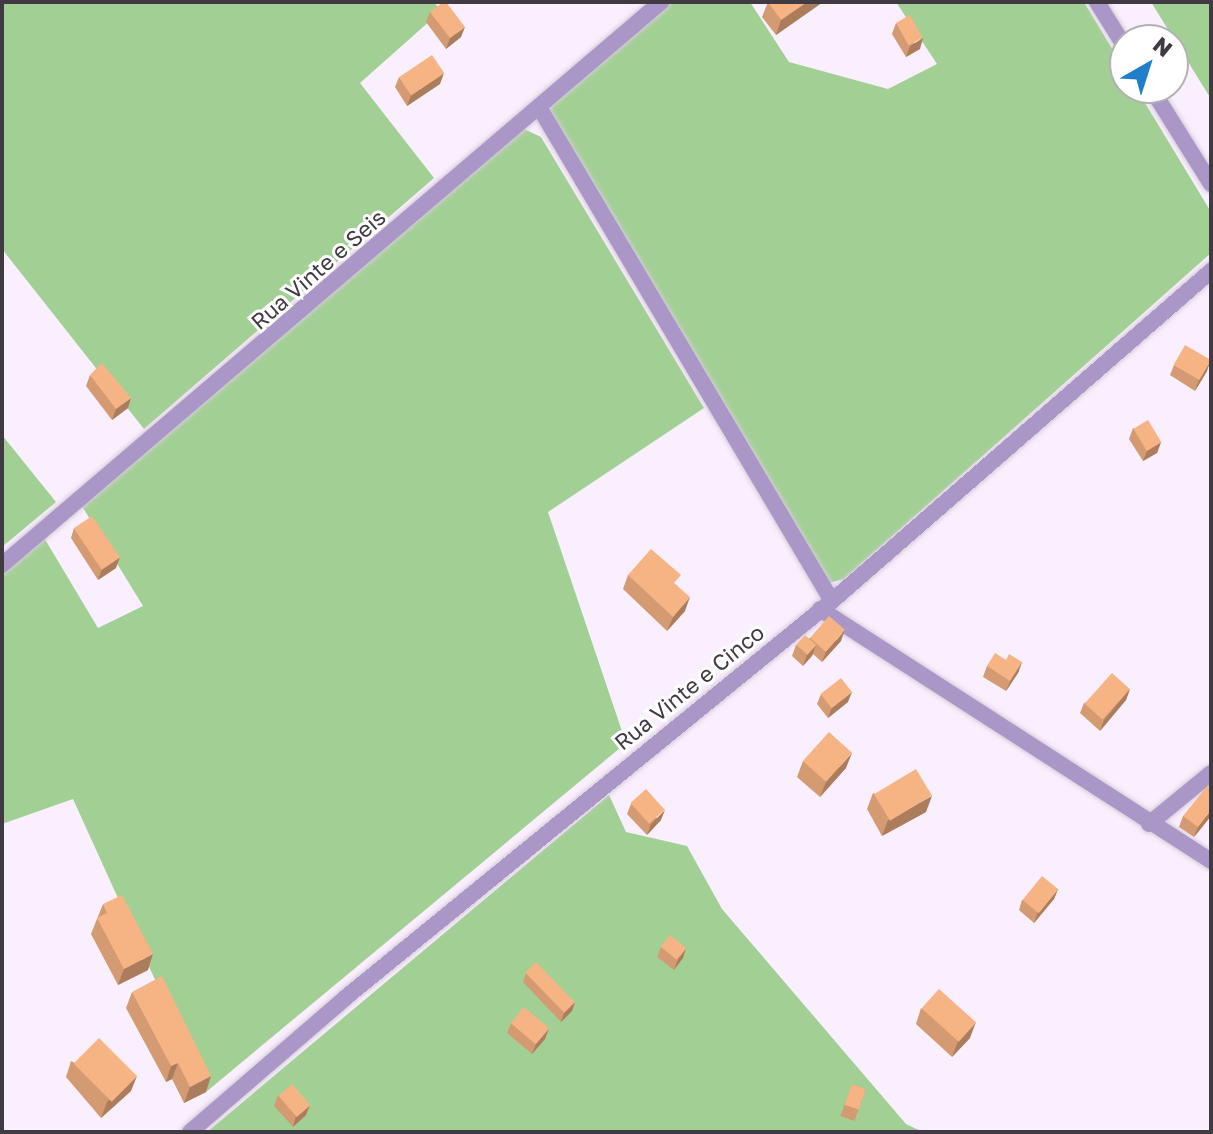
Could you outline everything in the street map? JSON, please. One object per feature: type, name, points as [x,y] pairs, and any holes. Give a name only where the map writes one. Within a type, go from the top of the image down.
[{"type":"street","name":"Rua Vinte e Seis","points":[[2,565],[661,2]]},
{"type":"street","points":[[1097,2],[1111,24]]},
{"type":"street","points":[[1161,104],[1211,184]]},
{"type":"street","points":[[539,107],[826,605],[1149,824],[1211,861]]},
{"type":"street","name":"Rua Vinte e Cinco","points":[[190,1132],[345,998],[826,605],[1211,271]]},
{"type":"street","points":[[1149,824],[1211,773]]},
{"type":"green space","points":[[2,2],[434,2],[441,11],[360,83],[434,178],[144,429],[2,249]]},
{"type":"green space","points":[[665,2],[750,2],[789,62],[888,89],[937,64],[896,2],[1084,2],[1109,43],[1109,104],[1146,104],[1211,212],[1211,253],[844,579],[829,583],[545,104]]},
{"type":"green space","points":[[1151,2],[1211,2],[1211,99],[1189,63],[1189,24],[1165,24]]},
{"type":"green space","points":[[524,129],[541,137],[704,408],[548,512],[626,743],[206,1092],[73,799],[2,824],[2,571],[43,536],[98,628],[143,606],[80,503]]},
{"type":"green space","points":[[2,435],[56,502],[2,547]]},
{"type":"green space","points":[[609,795],[626,832],[687,846],[722,909],[906,1124],[923,1132],[207,1132]]},
{"type":"building","points":[[443,2],[465,27],[450,38],[430,12]]},
{"type":"building","points":[[768,2],[807,2],[781,20]]},
{"type":"building","points":[[910,15],[923,38],[909,45],[896,23]]},
{"type":"building","points":[[432,55],[444,73],[411,96],[399,77]]},
{"type":"building","points":[[1185,345],[1211,360],[1199,380],[1174,365]]},
{"type":"building","points":[[102,363],[131,398],[116,409],[90,375]]},
{"type":"building","points":[[1148,420],[1161,442],[1147,451],[1133,429]]},
{"type":"building","points":[[92,516],[120,557],[102,570],[74,528]]},
{"type":"building","points":[[651,549],[681,575],[674,583],[690,597],[673,617],[628,575]]},
{"type":"building","points":[[829,616],[845,630],[826,652],[810,638]]},
{"type":"building","points":[[805,635],[816,645],[807,655],[796,645]]},
{"type":"building","points":[[995,653],[1006,660],[1009,654],[1022,662],[1010,681],[987,666]]},
{"type":"building","points":[[1112,673],[1130,689],[1102,720],[1085,703]]},
{"type":"building","points":[[841,678],[852,692],[832,708],[821,694]]},
{"type":"building","points":[[829,732],[852,753],[826,782],[803,761]]},
{"type":"building","points":[[916,769],[932,796],[890,821],[874,794]]},
{"type":"building","points":[[1208,785],[1211,788],[1211,810],[1198,827],[1183,816]]},
{"type":"building","points":[[646,789],[665,810],[649,824],[630,803]]},
{"type":"building","points":[[1042,876],[1058,889],[1039,913],[1022,900]]},
{"type":"building","points":[[122,895],[153,954],[124,969],[97,918],[107,913],[103,904]]},
{"type":"building","points":[[670,935],[686,948],[677,960],[661,947]]},
{"type":"building","points":[[536,962],[575,1002],[564,1013],[525,972]]},
{"type":"building","points":[[162,976],[211,1076],[190,1087],[178,1063],[171,1066],[132,992]]},
{"type":"building","points":[[939,989],[976,1022],[959,1042],[922,1008]]},
{"type":"building","points":[[524,1007],[549,1028],[536,1044],[511,1023]]},
{"type":"building","points":[[99,1038],[137,1076],[112,1102],[74,1063]]},
{"type":"building","points":[[292,1084],[310,1105],[297,1117],[278,1096]]},
{"type":"building","points":[[852,1084],[866,1089],[859,1110],[844,1105]]}]
